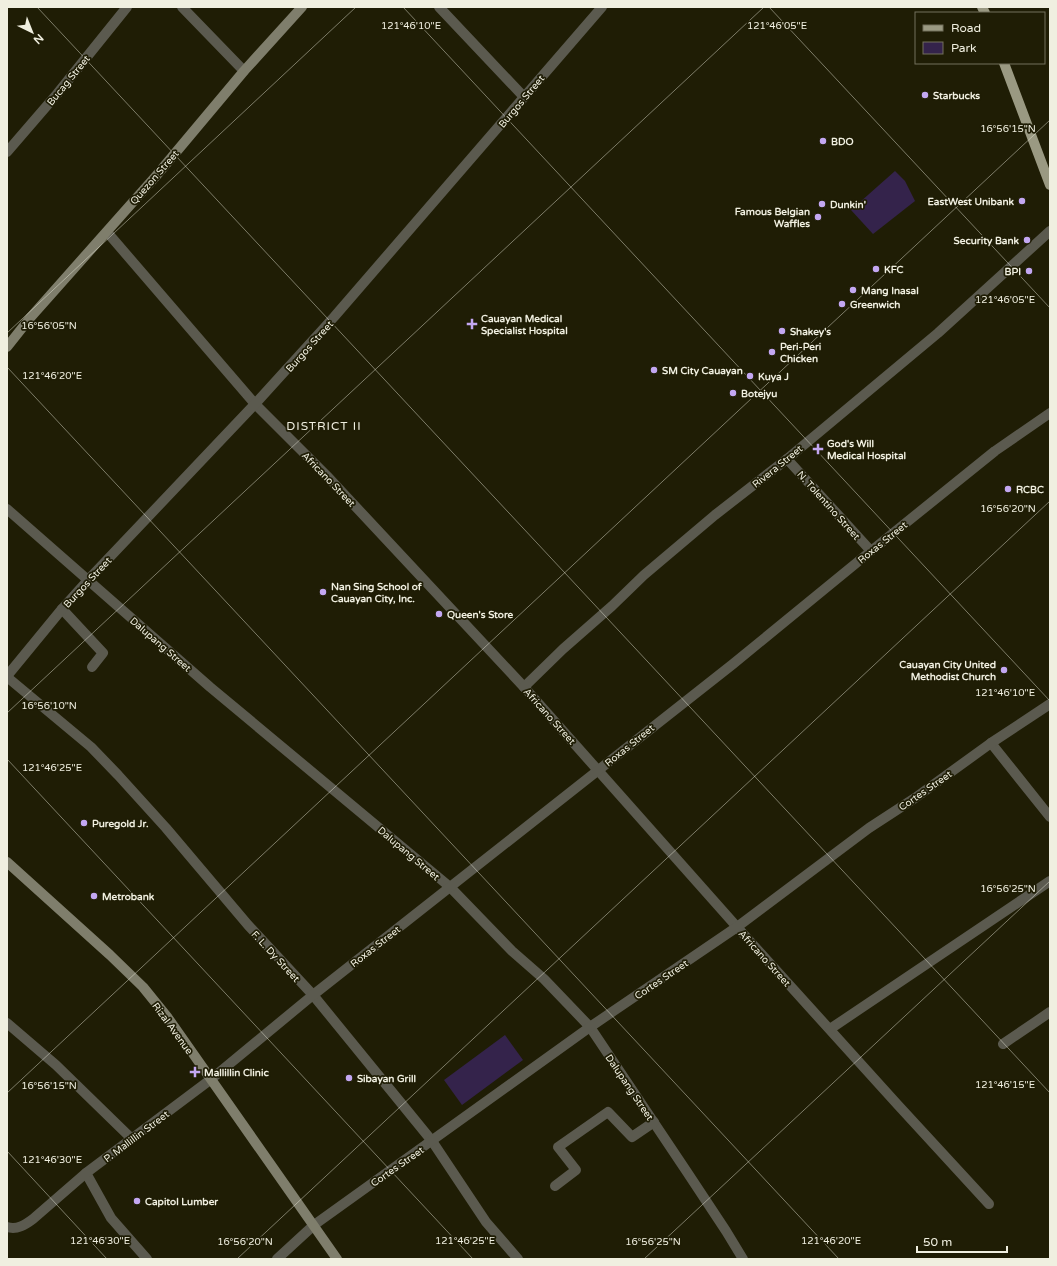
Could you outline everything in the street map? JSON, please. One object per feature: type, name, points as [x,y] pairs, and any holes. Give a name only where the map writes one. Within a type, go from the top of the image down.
[{"type":"main road","name":"Quezon Street","points":[[7,347],[30,318],[107,232],[244,71],[302,7]]},
{"type":"main road","points":[[1004,64],[1050,185]]},
{"type":"main road","name":"Rizal Avenue","points":[[7,862],[110,955],[142,987],[168,1018],[210,1080],[337,1259]]},
{"type":"street","name":"Bucag Street","points":[[7,152],[57,94],[127,7]]},
{"type":"street","points":[[182,7],[244,71]]},
{"type":"street","points":[[439,7],[524,97]]},
{"type":"street","name":"Burgos Street","points":[[7,677],[62,609],[88,580],[255,404],[334,317],[602,7]]},
{"type":"street","name":"Rivera Street","points":[[524,687],[644,575],[715,515],[788,459],[938,333],[1050,231]]},
{"type":"street","name":"Africano Street","points":[[107,232],[255,404],[327,476],[524,687],[896,1104],[990,1204]]},
{"type":"street","name":"Roxas Street","points":[[210,1080],[313,995],[733,664],[995,451],[1050,413]]},
{"type":"street","name":"N. Tolentino Street","points":[[788,459],[871,551]]},
{"type":"street","name":"Dalupang Street","points":[[7,509],[210,687],[450,887],[512,951],[544,979],[590,1027],[726,1231],[742,1259]]},
{"type":"street","points":[[62,609],[103,653],[92,667]]},
{"type":"street","name":"F. L. Dy Street","points":[[7,677],[91,747],[118,775],[166,828],[248,925],[313,995],[432,1141],[486,1222],[518,1259]]},
{"type":"street","name":"Cortes Street","points":[[277,1259],[314,1225],[590,1027],[737,927],[869,828],[915,798],[991,743],[1050,704]]},
{"type":"street","points":[[991,743],[1050,818]]},
{"type":"street","points":[[830,1029],[1050,881]]},
{"type":"street","points":[[1003,1044],[1050,1012]]},
{"type":"street","points":[[7,1024],[56,1064],[132,1139]]},
{"type":"street","name":"P. Mallillin Street","points":[[7,1227],[16,1228],[25,1224],[86,1173],[210,1080]]},
{"type":"street","points":[[555,1186],[576,1170],[558,1147],[608,1112],[632,1137],[654,1122]]},
{"type":"street","points":[[86,1173],[111,1218],[147,1259]]},
{"type":"green space","points":[[895,171],[905,181],[915,201],[873,234],[851,210]]},
{"type":"green space","points":[[505,1035],[523,1060],[462,1105],[444,1080]]},
{"type":"place","name":"Starbucks","points":[[925,95]]},
{"type":"place","name":"BDO","points":[[823,141]]},
{"type":"place","name":"EastWest Unibank","points":[[1022,201]]},
{"type":"place","name":"Dunkin'","points":[[822,204]]},
{"type":"place","name":"Famous Belgian Waffles","points":[[818,217]]},
{"type":"place","name":"Security Bank","points":[[1027,240]]},
{"type":"place","name":"KFC","points":[[876,269]]},
{"type":"place","name":"BPI","points":[[1029,271]]},
{"type":"place","name":"Mang Inasal","points":[[853,290]]},
{"type":"place","name":"Greenwich","points":[[842,304]]},
{"type":"place","name":"Cauayan Medical Specialist Hospital","points":[[472,324]]},
{"type":"place","name":"Shakey's","points":[[782,331]]},
{"type":"place","name":"Peri-Peri Chicken","points":[[772,352]]},
{"type":"place","name":"SM City Cauayan","points":[[654,370]]},
{"type":"place","name":"Kuya J","points":[[750,376]]},
{"type":"place","name":"Botejyu","points":[[733,393]]},
{"type":"place","name":"God's Will Medical Hospital","points":[[818,449]]},
{"type":"place","name":"RCBC","points":[[1008,489]]},
{"type":"place","name":"Nan Sing School of Cauayan City, Inc.","points":[[323,592]]},
{"type":"place","name":"Queen's Store","points":[[439,614]]},
{"type":"place","name":"Cauayan City United Methodist Church","points":[[1004,670]]},
{"type":"place","name":"Puregold Jr.","points":[[84,823]]},
{"type":"place","name":"Metrobank","points":[[94,896]]},
{"type":"place","name":"Mallillin Clinic","points":[[195,1072]]},
{"type":"place","name":"Sibayan Grill","points":[[349,1078]]},
{"type":"place","name":"Capitol Lumber","points":[[137,1201]]},
{"type":"district","name":"DISTRICT II","points":[[324,426]]}]
